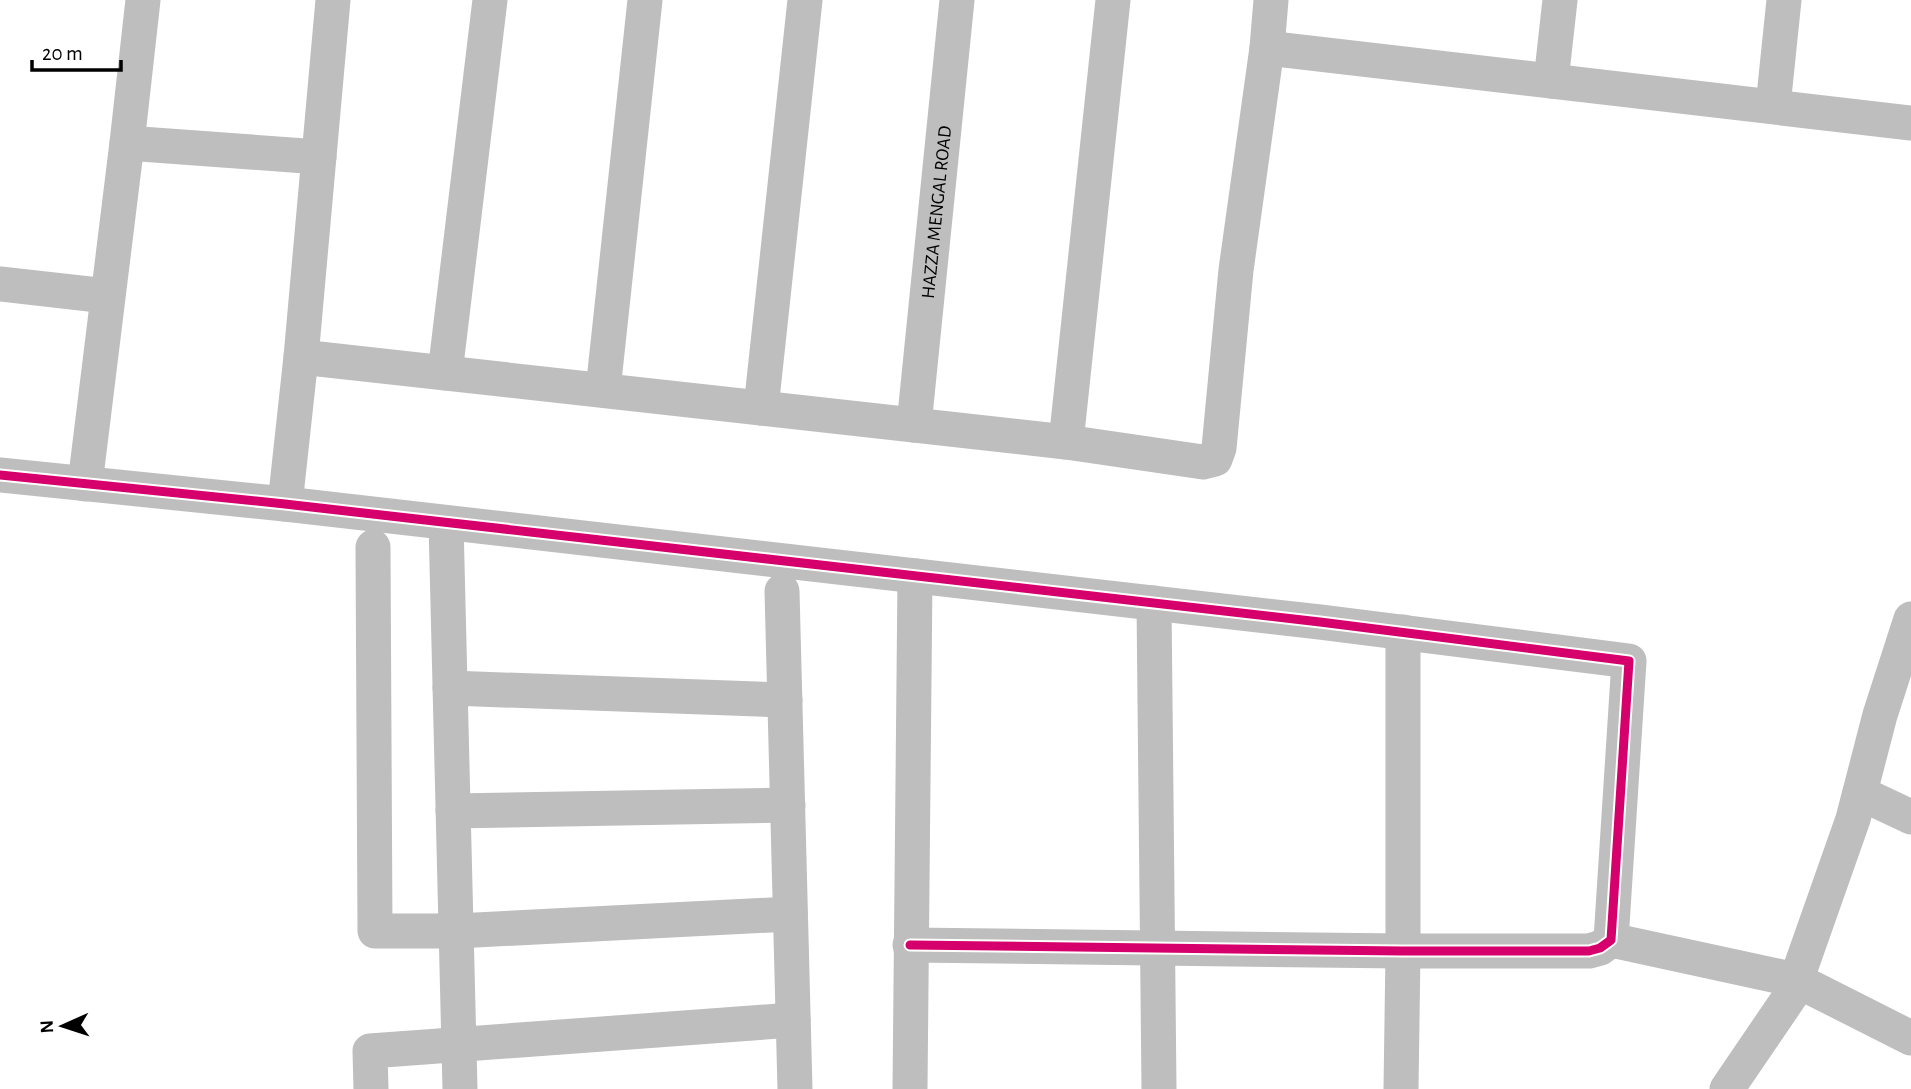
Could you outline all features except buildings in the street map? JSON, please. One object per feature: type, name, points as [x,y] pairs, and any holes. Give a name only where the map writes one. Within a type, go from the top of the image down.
[{"type":"street","points":[[85,484],[143,0]]},
{"type":"street","points":[[285,504],[301,357],[332,0]]},
{"type":"street","points":[[445,373],[490,0]]},
{"type":"street","points":[[603,390],[645,0]]},
{"type":"street","points":[[761,408],[805,0]]},
{"type":"street","name":"HAZZA MENGAL ROAD","points":[[914,425],[957,0]]},
{"type":"street","points":[[1066,442],[1113,0]]},
{"type":"street","points":[[301,357],[1066,442],[1203,462],[1215,459],[1219,448],[1236,270],[1267,48],[1271,0]]},
{"type":"street","points":[[1551,81],[1560,0]]},
{"type":"street","points":[[1773,106],[1784,0]]},
{"type":"street","points":[[1267,48],[1911,122]]},
{"type":"street","points":[[127,143],[319,157]]},
{"type":"street","points":[[0,284],[107,296]]},
{"type":"street","points":[[0,475],[285,504],[1154,603],[1629,661],[1611,940]]},
{"type":"street","points":[[446,523],[460,1089]]},
{"type":"street","points":[[373,547],[375,931],[456,931],[790,914]]},
{"type":"street","points":[[910,1089],[915,576]]},
{"type":"street","points":[[782,591],[795,1089]]},
{"type":"street","points":[[1154,603],[1159,1089]]},
{"type":"street","points":[[1727,1089],[1791,995],[1853,819],[1880,715],[1911,619]]},
{"type":"street","points":[[1401,1089],[1403,632]]},
{"type":"street","points":[[450,688],[785,700]]},
{"type":"street","points":[[1860,793],[1911,817]]},
{"type":"street","points":[[453,811],[788,805]]},
{"type":"street","points":[[911,946],[1589,951],[1600,948],[1611,940],[1796,980],[1911,1038]]},
{"type":"street","points":[[371,1089],[370,1051],[793,1020]]},
{"type":"cycle path","points":[[0,475],[285,504],[1320,622],[1629,661],[1611,940],[1600,948],[1589,951],[1403,951],[910,945]]}]
